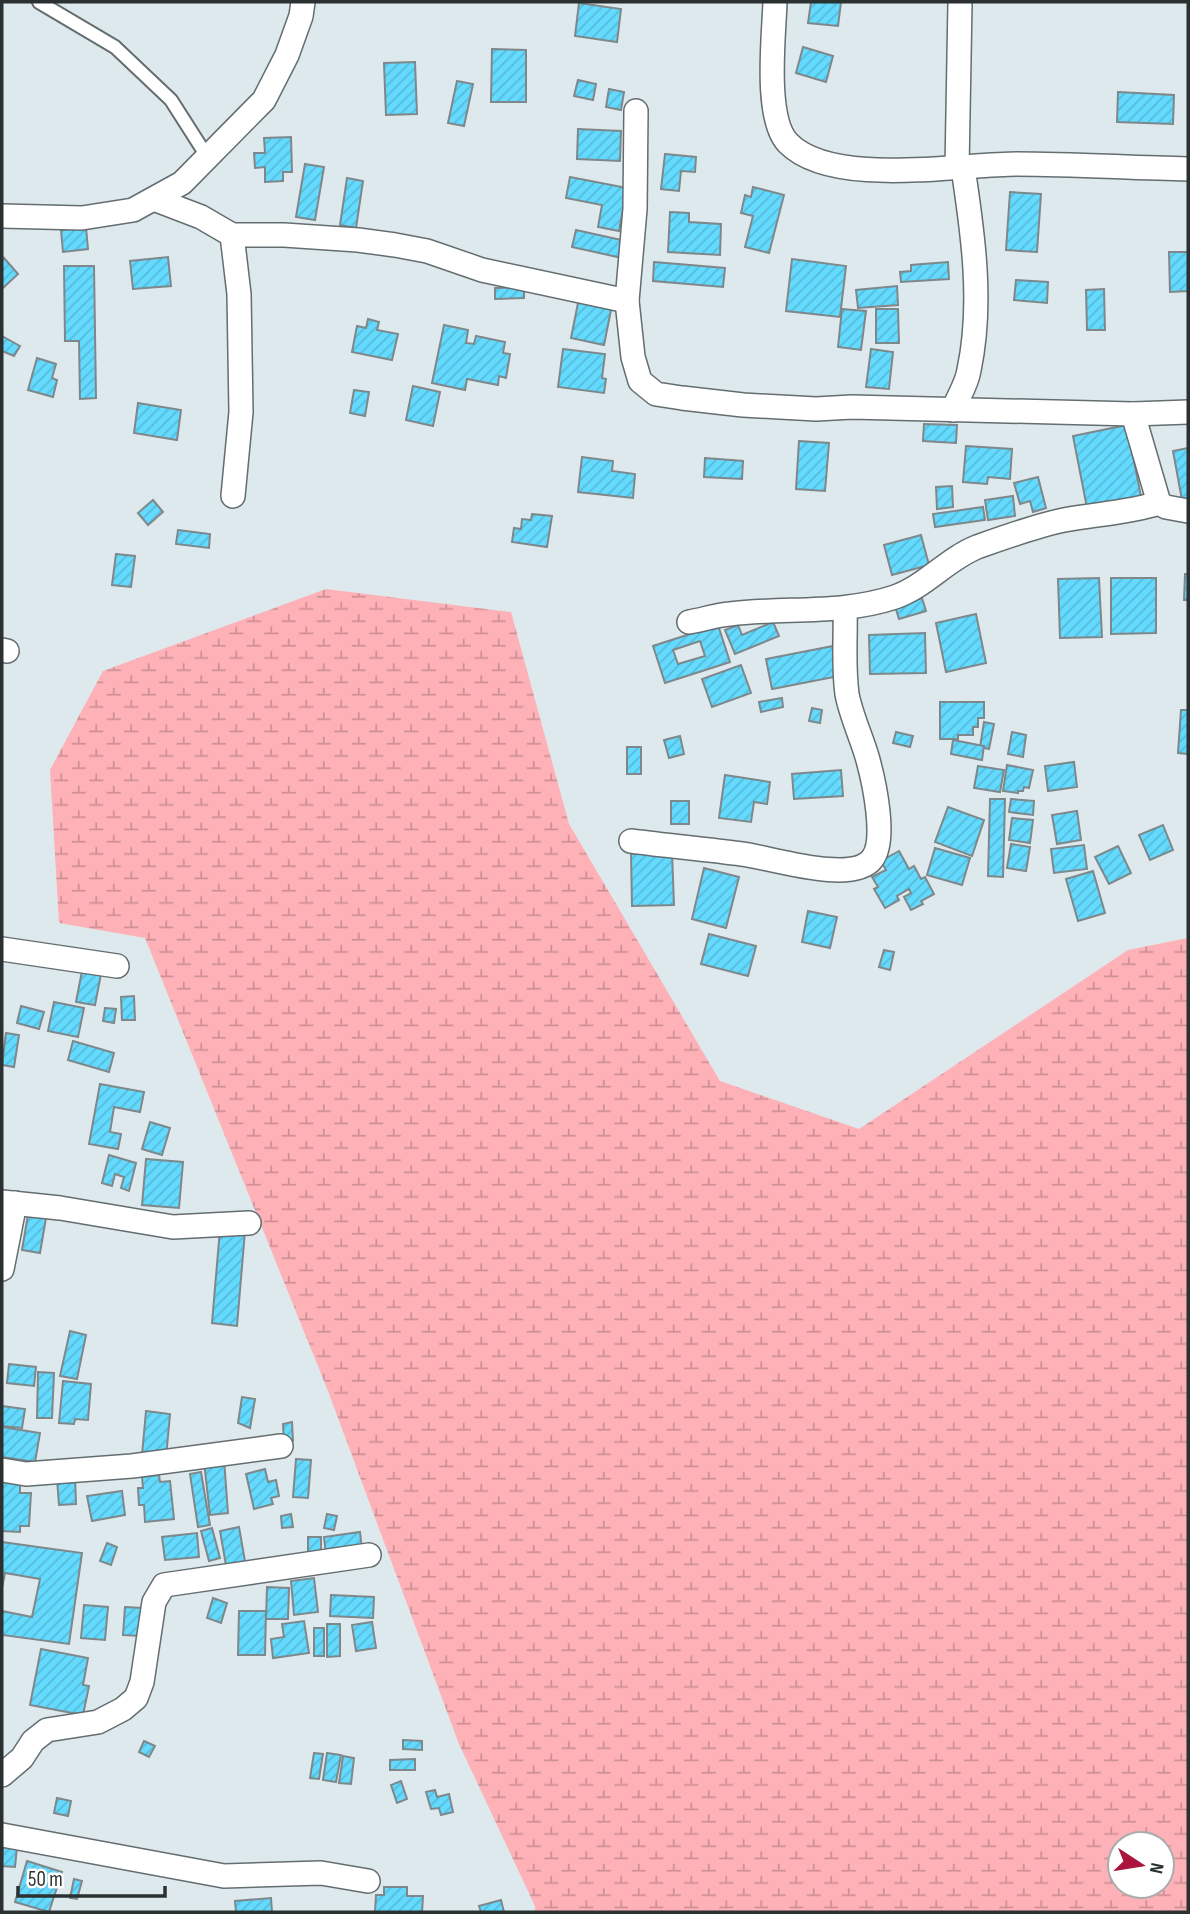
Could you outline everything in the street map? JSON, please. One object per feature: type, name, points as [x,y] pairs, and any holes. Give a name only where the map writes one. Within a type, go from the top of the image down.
[{"type":"street","points":[[2,216],[82,218],[133,210],[182,183],[264,100],[287,55],[301,16],[303,2]]},
{"type":"street","points":[[775,2],[774,99],[779,128],[788,143],[832,166],[862,170],[1016,164],[1188,169]]},
{"type":"street","points":[[953,410],[969,372],[975,321],[973,232],[956,144],[960,103],[960,2]]},
{"type":"street","points":[[636,111],[635,209],[627,301],[633,357],[640,381],[656,394],[743,405],[816,409],[852,407],[1133,414],[1188,412]]},
{"type":"street","points":[[154,198],[232,235],[284,235],[396,245],[427,251],[482,270],[627,301]]},
{"type":"street","points":[[232,235],[239,294],[241,412],[233,496]]},
{"type":"street","points":[[1133,414],[1159,503],[1188,511]]},
{"type":"street","points":[[689,622],[730,614],[845,608],[895,596],[919,585],[946,564],[974,548],[1064,520],[1117,514],[1159,503]]},
{"type":"street","points":[[631,841],[746,854],[819,869],[846,869],[866,864],[873,859],[879,826],[877,806],[869,761],[847,694],[845,608]]},
{"type":"street","points":[[2,949],[117,966]]},
{"type":"street","points":[[2,1269],[8,1203],[60,1208],[173,1227],[249,1223]]},
{"type":"street","points":[[2,1470],[26,1474],[132,1466],[281,1446]]},
{"type":"street","points":[[2,1775],[22,1758],[33,1741],[47,1730],[99,1723],[136,1698],[142,1682],[154,1602],[164,1585],[369,1555]]},
{"type":"street","points":[[2,1835],[224,1876],[321,1873],[368,1881]]},
{"type":"lane","points":[[38,2],[115,47],[171,100],[208,158]]},
{"type":"green space","points":[[326,589],[511,612],[569,824],[720,1081],[859,1129],[1128,950],[1188,938],[1188,1912],[535,1912],[535,1906],[459,1744],[328,1391],[145,938],[59,923],[50,770],[103,671]]},
{"type":"building","points":[[811,2],[841,2],[838,26],[808,23]]},
{"type":"building","points":[[579,3],[621,9],[617,42],[575,36]]},
{"type":"building","points":[[803,47],[833,56],[826,82],[796,73]]},
{"type":"building","points":[[492,49],[526,50],[526,102],[491,102]]},
{"type":"building","points":[[415,62],[417,114],[386,115],[384,63]]},
{"type":"building","points":[[578,80],[596,84],[593,100],[574,96]]},
{"type":"building","points":[[457,81],[473,84],[464,126],[448,123]]},
{"type":"building","points":[[609,89],[624,92],[621,110],[606,107]]},
{"type":"building","points":[[1118,92],[1174,95],[1173,124],[1117,122]]},
{"type":"building","points":[[578,129],[621,131],[620,161],[577,159]]},
{"type":"building","points":[[291,137],[292,172],[283,172],[283,181],[265,182],[265,167],[255,168],[254,153],[265,153],[264,138]]},
{"type":"building","points":[[665,154],[696,157],[695,172],[681,171],[679,191],[661,189]]},
{"type":"building","points":[[305,164],[324,167],[315,220],[296,217]]},
{"type":"building","points":[[570,177],[627,188],[619,231],[598,227],[602,205],[566,198]]},
{"type":"building","points":[[347,178],[363,181],[356,228],[340,225]]},
{"type":"building","points":[[753,187],[784,195],[769,253],[745,247],[753,216],[741,213],[745,195],[751,197]]},
{"type":"building","points":[[1010,192],[1041,194],[1037,252],[1006,250]]},
{"type":"building","points":[[670,212],[689,213],[689,222],[721,224],[720,255],[668,252]]},
{"type":"building","points":[[86,227],[88,249],[63,252],[61,230]]},
{"type":"building","points":[[576,230],[626,241],[622,258],[572,247]]},
{"type":"building","points":[[1169,252],[1188,252],[1188,291],[1170,292]]},
{"type":"building","points":[[168,257],[171,286],[133,289],[130,261]]},
{"type":"building","points":[[4,258],[18,274],[2,289],[2,261]]},
{"type":"building","points":[[792,259],[846,266],[840,317],[786,311]]},
{"type":"building","points":[[654,262],[725,268],[723,287],[653,281]]},
{"type":"building","points":[[948,262],[949,279],[901,282],[900,272],[911,271],[911,265]]},
{"type":"building","points":[[64,266],[94,266],[96,398],[80,399],[79,341],[65,341]]},
{"type":"building","points":[[1016,280],[1048,282],[1047,303],[1014,300]]},
{"type":"building","points":[[897,286],[898,305],[858,308],[856,290]]},
{"type":"building","points":[[524,287],[524,298],[495,299],[495,288]]},
{"type":"building","points":[[1104,289],[1105,330],[1087,330],[1086,290]]},
{"type":"building","points":[[579,298],[612,305],[604,345],[571,338]]},
{"type":"building","points":[[842,309],[866,311],[861,350],[838,347]]},
{"type":"building","points":[[876,309],[898,309],[899,343],[876,343]]},
{"type":"building","points":[[368,319],[379,322],[377,330],[398,334],[392,360],[352,352],[357,326],[366,328]]},
{"type":"building","points":[[444,325],[468,330],[466,343],[474,344],[476,336],[505,342],[503,353],[510,354],[506,378],[499,376],[498,385],[467,379],[465,390],[432,383]]},
{"type":"building","points":[[2,336],[20,346],[14,356],[2,351]]},
{"type":"building","points":[[563,349],[605,354],[602,378],[606,379],[604,393],[558,387]]},
{"type":"building","points":[[871,349],[893,352],[889,389],[866,387]]},
{"type":"building","points":[[37,358],[56,364],[52,378],[57,380],[53,397],[28,390]]},
{"type":"building","points":[[413,386],[440,392],[433,426],[406,420]]},
{"type":"building","points":[[354,390],[369,392],[365,416],[350,413]]},
{"type":"building","points":[[138,403],[181,410],[177,440],[134,433]]},
{"type":"building","points":[[924,424],[957,425],[956,443],[923,441]]},
{"type":"building","points":[[1127,425],[1142,502],[1088,513],[1073,436]]},
{"type":"building","points":[[799,441],[829,443],[825,491],[796,489]]},
{"type":"building","points":[[966,446],[1012,449],[1010,479],[988,477],[987,484],[963,482]]},
{"type":"building","points":[[1188,448],[1188,499],[1182,500],[1173,451]]},
{"type":"building","points":[[582,457],[613,461],[612,471],[635,474],[633,498],[578,492]]},
{"type":"building","points":[[705,458],[743,461],[742,479],[704,477]]},
{"type":"building","points":[[1038,477],[1046,508],[1033,512],[1030,501],[1020,504],[1014,483]]},
{"type":"building","points":[[952,486],[953,507],[937,509],[936,487]]},
{"type":"building","points":[[1013,496],[1015,516],[988,520],[985,500]]},
{"type":"building","points":[[153,500],[163,512],[148,525],[138,513]]},
{"type":"building","points":[[983,507],[985,520],[935,527],[933,514]]},
{"type":"building","points":[[532,514],[552,516],[547,547],[512,542],[514,528],[521,529],[522,519],[531,520]]},
{"type":"building","points":[[178,530],[210,534],[209,548],[176,544]]},
{"type":"building","points":[[921,535],[929,565],[892,575],[884,545]]},
{"type":"building","points":[[116,554],[135,556],[131,587],[112,585]]},
{"type":"building","points":[[1185,574],[1188,574],[1188,600],[1184,600]]},
{"type":"building","points":[[1099,578],[1102,637],[1060,638],[1058,579]]},
{"type":"building","points":[[1111,578],[1156,578],[1156,633],[1111,634]]},
{"type":"building","points":[[922,598],[926,611],[899,619],[895,606]]},
{"type":"building","points":[[976,614],[986,663],[946,672],[936,623]]},
{"type":"building","points":[[773,622],[779,636],[735,654],[725,630],[738,625],[742,635]]},
{"type":"building","points":[[718,625],[730,662],[665,683],[653,646]],"holes":[[[700,641],[705,656],[678,664],[673,650]]]},
{"type":"building","points":[[925,633],[926,673],[870,674],[869,635]]},
{"type":"building","points":[[833,646],[839,676],[772,689],[766,659]]},
{"type":"building","points":[[741,665],[751,693],[712,707],[702,679]]},
{"type":"building","points":[[782,698],[783,707],[761,712],[759,702]]},
{"type":"building","points":[[940,702],[984,702],[984,718],[978,718],[978,727],[973,727],[973,735],[958,735],[958,739],[940,739]]},
{"type":"building","points":[[812,708],[822,710],[820,723],[809,721]]},
{"type":"building","points":[[1181,710],[1188,710],[1188,754],[1178,753]]},
{"type":"building","points":[[984,722],[994,724],[989,749],[980,747]]},
{"type":"building","points":[[896,732],[913,736],[910,747],[893,743]]},
{"type":"building","points":[[1012,732],[1026,735],[1023,757],[1008,754]]},
{"type":"building","points":[[680,736],[684,754],[669,758],[664,740]]},
{"type":"building","points":[[953,740],[984,746],[982,760],[951,754]]},
{"type":"building","points":[[627,747],[641,747],[641,774],[627,774]]},
{"type":"building","points":[[1074,762],[1077,787],[1048,791],[1045,766]]},
{"type":"building","points":[[1007,765],[1033,770],[1029,788],[1024,787],[1023,791],[1018,793],[1003,791]]},
{"type":"building","points":[[978,766],[1004,770],[1000,792],[974,788]]},
{"type":"building","points":[[841,770],[843,796],[794,799],[792,774]]},
{"type":"building","points":[[725,775],[770,782],[767,804],[754,802],[751,822],[719,818]]},
{"type":"building","points":[[990,799],[1005,799],[1003,877],[988,876]]},
{"type":"building","points":[[1011,799],[1034,801],[1033,815],[1009,812]]},
{"type":"building","points":[[671,801],[689,801],[689,824],[671,824]]},
{"type":"building","points":[[948,807],[984,820],[972,856],[935,842]]},
{"type":"building","points":[[1077,811],[1081,840],[1057,844],[1052,815]]},
{"type":"building","points":[[1012,818],[1033,820],[1030,843],[1009,840]]},
{"type":"building","points":[[1163,825],[1173,850],[1150,860],[1139,835]]},
{"type":"building","points":[[1011,844],[1030,847],[1026,871],[1007,868]]},
{"type":"building","points":[[1084,845],[1087,869],[1054,873],[1051,849]]},
{"type":"building","points":[[1118,846],[1131,873],[1109,884],[1095,857]]},
{"type":"building","points":[[935,848],[970,858],[962,885],[927,875]]},
{"type":"building","points":[[899,851],[909,869],[914,866],[921,879],[925,877],[934,894],[911,910],[904,897],[911,893],[909,889],[897,896],[899,900],[885,908],[874,889],[878,887],[872,877],[886,870],[881,861]]},
{"type":"building","points":[[672,852],[674,905],[632,906],[631,854]]},
{"type":"building","points":[[704,868],[739,877],[726,928],[692,919]]},
{"type":"building","points":[[1093,871],[1105,913],[1078,921],[1066,879]]},
{"type":"building","points":[[808,911],[837,917],[830,948],[802,942]]},
{"type":"building","points":[[709,934],[756,946],[748,976],[701,964]]},
{"type":"building","points":[[884,950],[894,952],[890,970],[879,967]]},
{"type":"building","points":[[82,971],[101,974],[95,1005],[76,1002]]},
{"type":"building","points":[[134,996],[135,1020],[122,1020],[121,997]]},
{"type":"building","points":[[54,1002],[84,1008],[78,1037],[48,1031]]},
{"type":"building","points":[[21,1006],[44,1012],[39,1029],[17,1023]]},
{"type":"building","points":[[105,1008],[116,1009],[114,1023],[103,1021]]},
{"type":"building","points":[[6,1033],[19,1035],[14,1067],[2,1065]]},
{"type":"building","points":[[73,1041],[114,1053],[109,1072],[68,1060]]},
{"type":"building","points":[[100,1084],[144,1092],[140,1112],[114,1107],[110,1132],[121,1134],[118,1149],[89,1144]]},
{"type":"building","points":[[150,1122],[170,1128],[162,1155],[142,1149]]},
{"type":"building","points":[[109,1155],[136,1163],[129,1191],[121,1188],[124,1177],[115,1174],[112,1186],[102,1183]]},
{"type":"building","points":[[146,1159],[183,1162],[179,1208],[142,1205]]},
{"type":"building","points":[[28,1215],[46,1218],[40,1253],[22,1250]]},
{"type":"building","points":[[220,1229],[245,1231],[237,1326],[212,1323]]},
{"type":"building","points":[[70,1331],[86,1335],[77,1379],[60,1376]]},
{"type":"building","points":[[9,1364],[36,1367],[34,1386],[7,1383]]},
{"type":"building","points":[[38,1372],[54,1373],[52,1418],[37,1418]]},
{"type":"building","points":[[63,1381],[91,1384],[88,1420],[75,1419],[74,1424],[59,1423]]},
{"type":"building","points":[[242,1397],[255,1399],[250,1428],[238,1423]]},
{"type":"building","points":[[2,1406],[25,1409],[22,1428],[2,1426]]},
{"type":"building","points":[[146,1411],[170,1414],[166,1458],[142,1455]]},
{"type":"building","points":[[292,1422],[293,1441],[284,1443],[283,1424]]},
{"type":"building","points":[[2,1427],[40,1433],[35,1462],[2,1457]]},
{"type":"building","points":[[224,1459],[228,1513],[210,1515],[204,1462]]},
{"type":"building","points":[[296,1459],[311,1460],[308,1498],[293,1497]]},
{"type":"building","points":[[265,1469],[268,1482],[276,1480],[279,1496],[271,1498],[273,1504],[254,1509],[246,1474]]},
{"type":"building","points":[[201,1472],[210,1525],[198,1527],[190,1474]]},
{"type":"building","points":[[159,1475],[160,1482],[170,1481],[174,1519],[145,1522],[144,1505],[139,1505],[138,1488],[143,1488],[142,1477]]},
{"type":"building","points":[[75,1478],[76,1504],[59,1505],[57,1479]]},
{"type":"building","points":[[2,1481],[20,1482],[20,1493],[31,1493],[29,1526],[20,1526],[20,1532],[2,1531]]},
{"type":"building","points":[[122,1491],[125,1515],[92,1521],[87,1496]]},
{"type":"building","points":[[291,1514],[293,1527],[282,1528],[281,1516]]},
{"type":"building","points":[[327,1514],[337,1516],[334,1530],[324,1528]]},
{"type":"building","points":[[239,1527],[246,1567],[227,1571],[220,1531]]},
{"type":"building","points":[[212,1528],[220,1558],[209,1561],[201,1531]]},
{"type":"building","points":[[360,1532],[362,1550],[326,1555],[324,1537]]},
{"type":"building","points":[[197,1533],[199,1557],[165,1560],[162,1537]]},
{"type":"building","points":[[308,1537],[321,1537],[321,1552],[308,1552]]},
{"type":"building","points":[[2,1542],[82,1553],[69,1644],[2,1635],[2,1611],[32,1617],[40,1579],[5,1573],[2,1588]]},
{"type":"building","points":[[107,1543],[117,1547],[111,1565],[100,1561]]},
{"type":"building","points":[[314,1578],[318,1612],[294,1615],[291,1581]]},
{"type":"building","points":[[267,1587],[289,1588],[288,1619],[266,1619]]},
{"type":"building","points":[[331,1595],[374,1597],[373,1618],[330,1616]]},
{"type":"building","points":[[213,1598],[227,1603],[221,1623],[207,1618]]},
{"type":"building","points":[[84,1605],[108,1607],[105,1640],[81,1638]]},
{"type":"building","points":[[125,1607],[143,1608],[141,1636],[123,1635]]},
{"type":"building","points":[[239,1611],[266,1611],[265,1655],[238,1655]]},
{"type":"building","points":[[304,1621],[309,1653],[273,1658],[271,1639],[284,1637],[282,1624]]},
{"type":"building","points":[[372,1622],[376,1648],[356,1651],[352,1625]]},
{"type":"building","points":[[327,1624],[340,1624],[340,1656],[327,1657]]},
{"type":"building","points":[[314,1628],[324,1628],[324,1656],[314,1656]]},
{"type":"building","points":[[41,1649],[88,1658],[83,1685],[89,1686],[83,1715],[30,1705]]},
{"type":"building","points":[[403,1740],[422,1741],[422,1750],[403,1749]]},
{"type":"building","points":[[144,1741],[155,1746],[149,1757],[139,1752]]},
{"type":"building","points":[[314,1753],[323,1754],[319,1779],[310,1778]]},
{"type":"building","points":[[327,1753],[341,1755],[336,1782],[323,1780]]},
{"type":"building","points":[[343,1756],[354,1758],[351,1784],[339,1783]]},
{"type":"building","points":[[415,1759],[415,1770],[390,1770],[390,1760]]},
{"type":"building","points":[[401,1781],[407,1799],[397,1803],[391,1785]]},
{"type":"building","points":[[435,1790],[437,1797],[449,1794],[453,1812],[441,1815],[439,1808],[431,1809],[426,1792]]},
{"type":"building","points":[[57,1798],[71,1801],[68,1816],[54,1813]]},
{"type":"building","points":[[3,1846],[17,1847],[15,1867],[2,1866]]},
{"type":"building","points":[[27,1861],[62,1872],[49,1912],[15,1902]]},
{"type":"building","points":[[74,1879],[82,1881],[77,1899],[70,1898]]},
{"type":"building","points":[[384,1887],[407,1887],[407,1896],[423,1896],[422,1912],[375,1912],[376,1895],[384,1895]]},
{"type":"building","points":[[271,1898],[272,1912],[236,1912],[235,1901]]},
{"type":"building","points":[[501,1900],[504,1912],[481,1912],[479,1906]]}]
